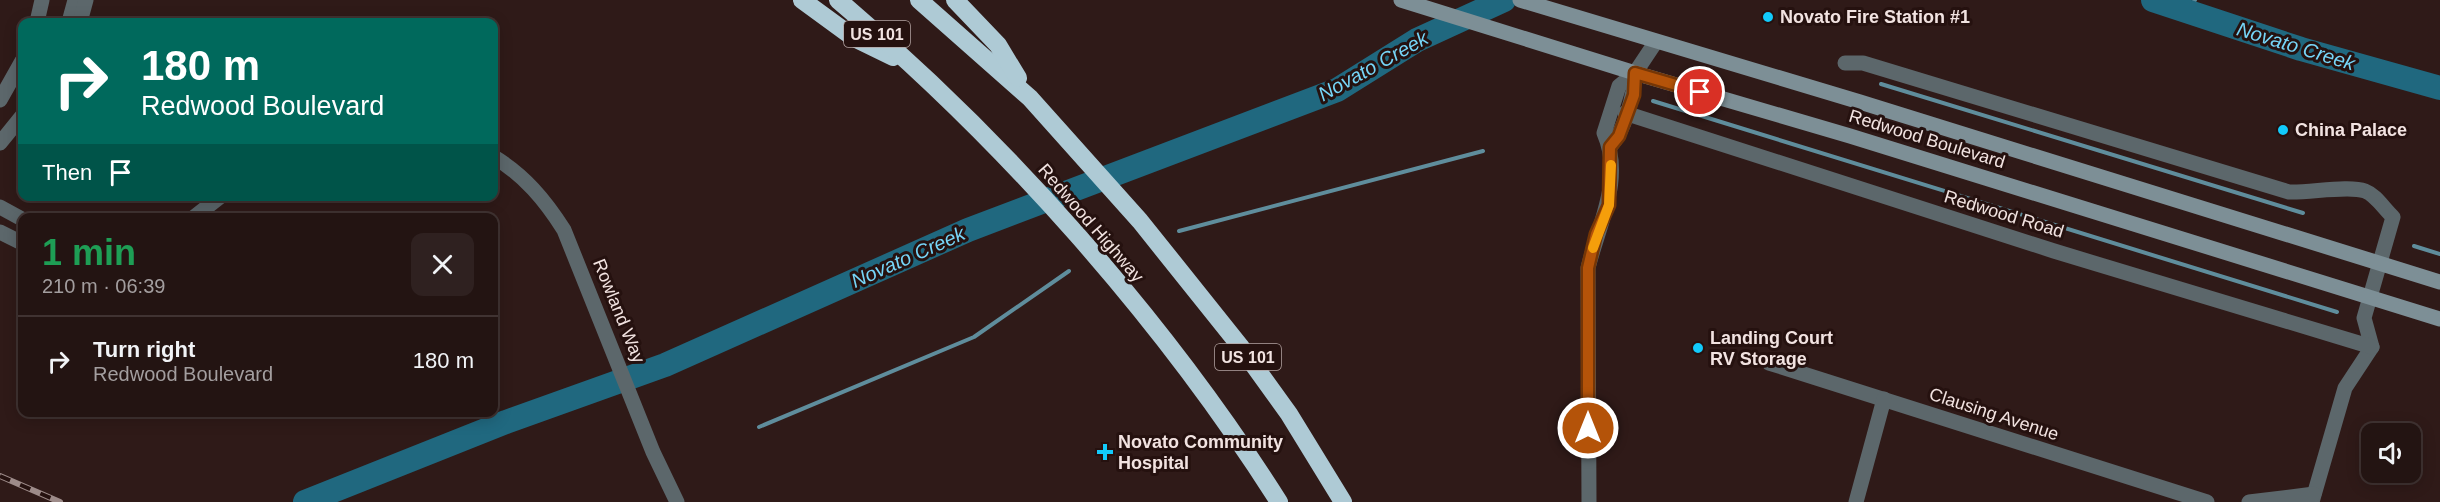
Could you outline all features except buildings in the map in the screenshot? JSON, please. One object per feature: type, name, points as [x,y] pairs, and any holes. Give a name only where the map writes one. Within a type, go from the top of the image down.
[{"type":"highway","points":[[802,0],[854,38],[916,69]]},
{"type":"highway","name":"Redwood Highway","points":[[838,0],[916,69],[1001,153],[1083,244],[1193,376],[1246,449],[1279,502]]},
{"type":"highway","name":"Redwood Highway","points":[[919,0],[1030,98],[1140,221],[1240,346],[1289,414],[1343,502]]},
{"type":"highway","points":[[955,0],[998,45],[1030,98]]},
{"type":"main road","name":"Redwood Boulevard","points":[[1401,0],[1635,73],[1850,135],[2440,319]]},
{"type":"main road","name":"Redwood Boulevard","points":[[1520,0],[1655,43],[1860,102],[2440,282]]},
{"type":"street","points":[[38,18],[42,0]]},
{"type":"street","points":[[70,18],[75,0]]},
{"type":"street","points":[[81,18],[86,0]]},
{"type":"street","points":[[1589,502],[1588,268],[1596,234],[1609,205],[1610,147],[1604,133],[1619,86],[1635,73],[1655,43]]},
{"type":"street","points":[[1845,63],[1863,63],[2289,192],[2308,194],[2364,190],[2373,195],[2380,207],[2393,217],[2364,318],[2372,347],[2345,388],[2313,498],[2249,502]]},
{"type":"street","points":[[0,100],[18,68]]},
{"type":"street","points":[[1610,147],[1619,136],[1625,113],[1634,95],[1635,73]]},
{"type":"street","name":"Redwood Road","points":[[1625,113],[2000,234],[2372,347]]},
{"type":"street","points":[[0,143],[18,121]]},
{"type":"street","name":"Rowland Way","points":[[498,160],[510,167],[547,204],[564,230],[653,452],[677,502]]},
{"type":"street","points":[[199,213],[215,201]]},
{"type":"street","points":[[0,207],[18,217]]},
{"type":"street","points":[[0,232],[18,241]]},
{"type":"street","name":"Clausing Avenue","points":[[1769,363],[2207,502]]},
{"type":"street","points":[[1856,502],[1884,399]]},
{"type":"waterway","name":"Novato Creek","points":[[305,502],[506,422],[665,365],[968,230],[1337,90],[1417,40],[1504,0]]},
{"type":"waterway","name":"Novato Creek","points":[[2153,0],[2301,49],[2440,88]]},
{"type":"waterway","points":[[2186,11],[2195,0]]},
{"type":"waterway","points":[[1881,84],[2303,213]]},
{"type":"waterway","points":[[1653,101],[2337,312]]},
{"type":"waterway","points":[[1179,231],[1483,151]]},
{"type":"waterway","points":[[2414,246],[2440,254]]},
{"type":"waterway","points":[[759,427],[974,337],[1069,271]]},
{"type":"railway","points":[[0,476],[60,502]]},
{"type":"slow traffic","points":[[1593,248],[1596,234],[1609,205],[1611,165]]},
{"type":"place","name":"Novato Fire Station #1","points":[[1768,17]]},
{"type":"place","name":"China Palace","points":[[2283,130]]},
{"type":"place","name":"Landing Court RV Storage","points":[[1698,348]]},
{"type":"place","name":"Novato Community Hospital","points":[[1105,452]]},
{"type":"route","points":[[1588,428],[1588,268],[1596,234],[1609,205],[1612,175],[1610,147],[1619,136],[1625,113],[1634,95],[1635,73],[1700,92]]}]
